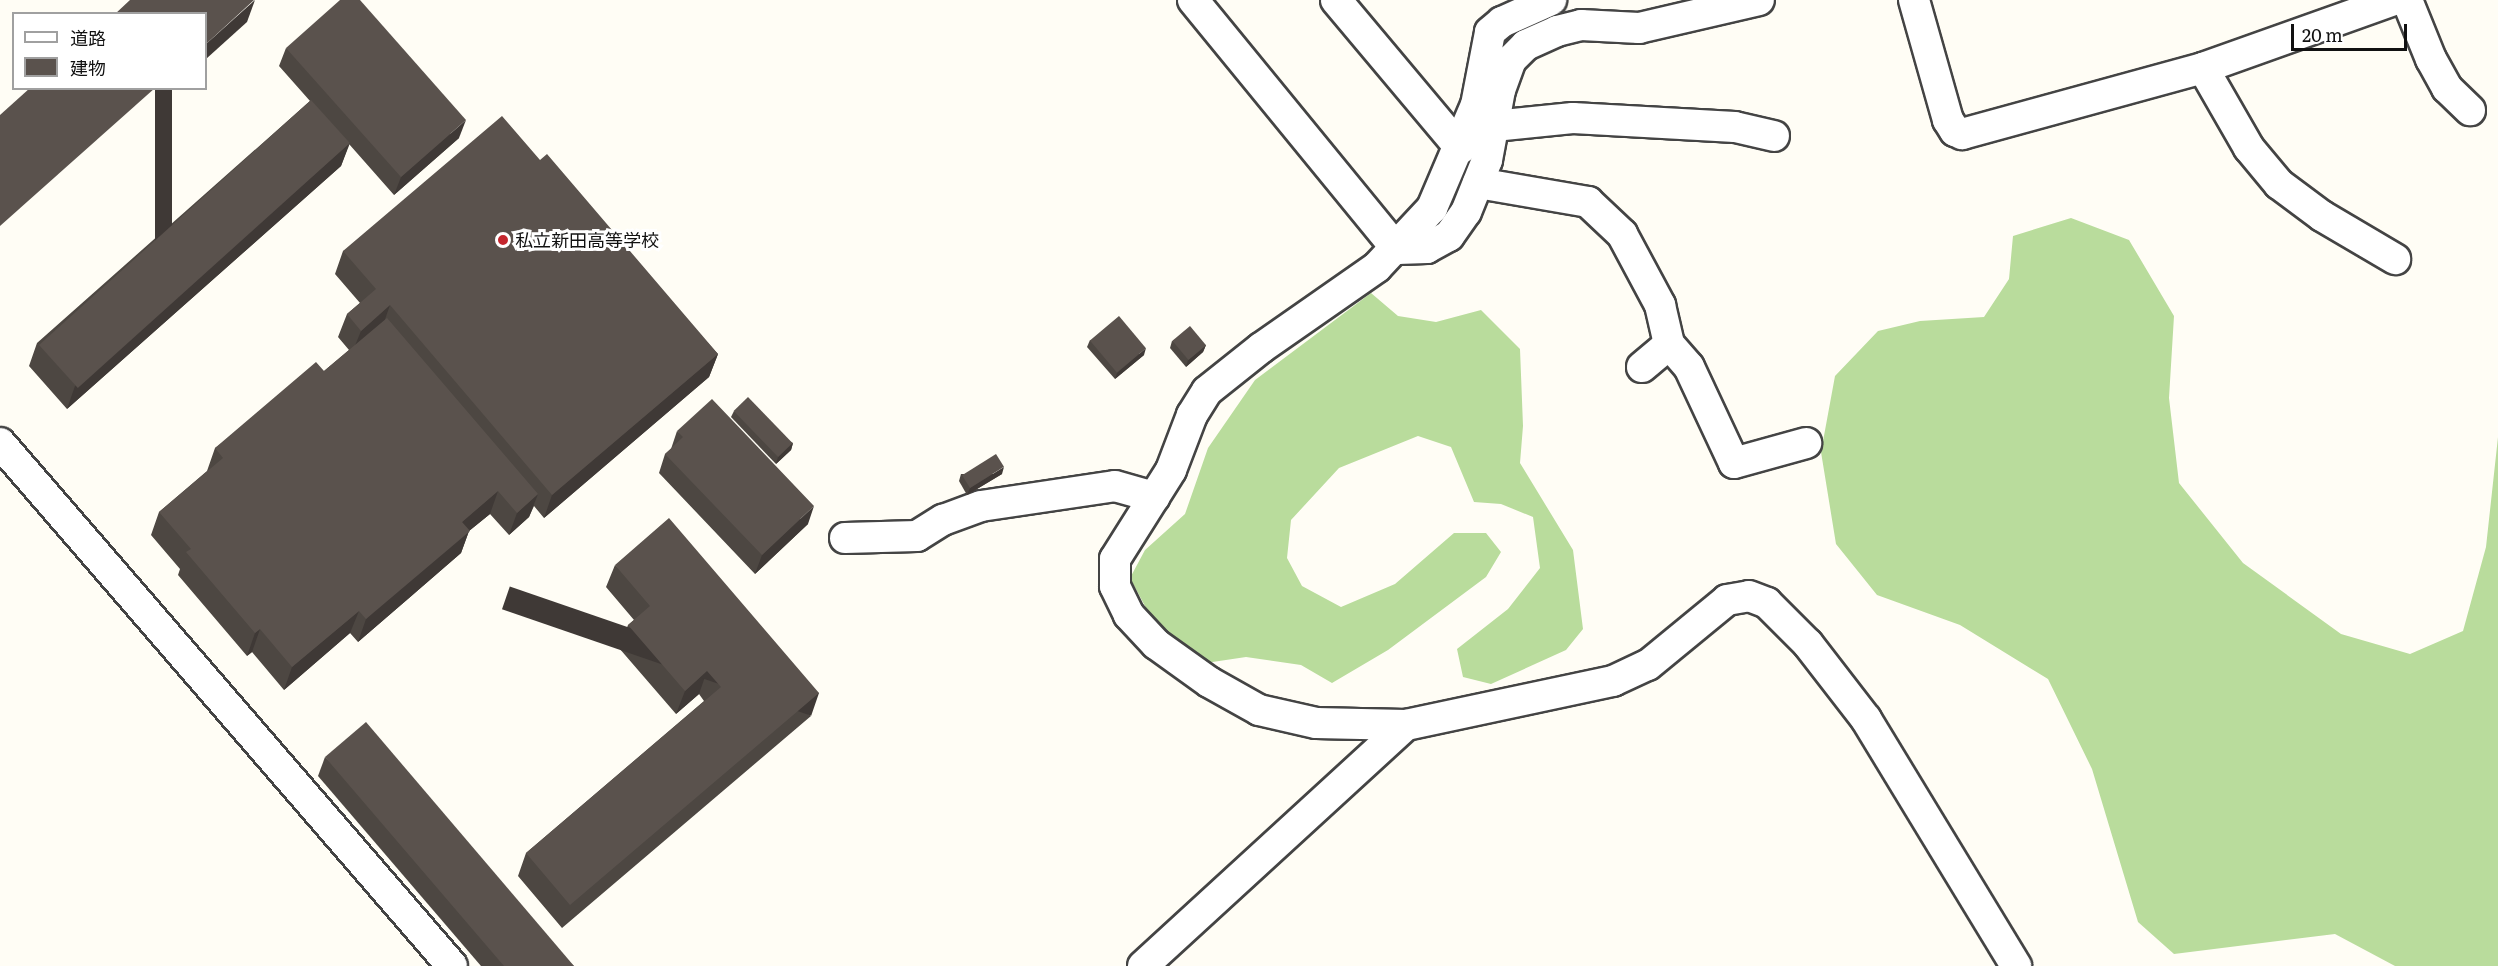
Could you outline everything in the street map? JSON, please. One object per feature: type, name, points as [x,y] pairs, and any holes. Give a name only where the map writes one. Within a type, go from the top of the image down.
[{"type":"street","points":[[1193,0],[1397,249]]},
{"type":"street","points":[[1336,0],[1461,149]]},
{"type":"street","points":[[1551,0],[1502,22],[1490,32],[1476,105],[1461,149],[1432,208],[1397,249],[1207,391],[1192,415],[1171,470],[1115,559],[1115,586],[1129,615],[1156,644],[1209,682],[1259,710],[1316,723],[1406,725],[1613,681],[1648,665],[1727,600],[1749,596],[1767,603],[1808,644],[1866,718],[2016,966]]},
{"type":"street","points":[[1397,249],[1427,248],[1449,236],[1466,212],[1478,183],[1511,60],[1526,45],[1557,30],[1581,25],[1639,28],[1759,0]]},
{"type":"street","points":[[1914,0],[1948,120],[1955,131],[1962,134],[2203,68],[2394,0]]},
{"type":"street","points":[[2407,0],[2431,59],[2447,88],[2469,110]]},
{"type":"street","points":[[2203,68],[2249,148],[2279,184],[2322,216],[2395,259]]},
{"type":"street","points":[[1494,126],[1573,117],[1735,127],[1774,136]]},
{"type":"street","points":[[1478,183],[1588,202],[1622,234],[1660,305],[1669,344],[1689,367],[1734,463],[1806,443]]},
{"type":"street","points":[[1642,367],[1669,344]]},
{"type":"street","points":[[0,443],[452,966]]},
{"type":"street","points":[[845,538],[917,536],[943,520],[981,506],[1114,486],[1154,497]]},
{"type":"street","points":[[1143,966],[1406,725]]},
{"type":"green space","points":[[2071,218],[2129,240],[2174,316],[2169,398],[2179,483],[2243,563],[2341,634],[2410,654],[2463,631],[2486,547],[2498,437],[2498,966],[2395,966],[2335,934],[2174,954],[2138,922],[2092,769],[2048,679],[1960,625],[1877,595],[1836,544],[1821,452],[1835,376],[1878,331],[1920,321],[1984,317],[2009,279],[2013,236]]},
{"type":"green space","points":[[1371,293],[1398,316],[1436,322],[1481,310],[1520,349],[1523,426],[1520,463],[1573,550],[1583,629],[1566,650],[1491,684],[1463,677],[1457,649],[1508,609],[1540,568],[1533,517],[1501,504],[1474,502],[1451,447],[1418,436],[1339,468],[1291,520],[1287,558],[1302,586],[1341,607],[1395,584],[1454,533],[1486,533],[1501,552],[1486,577],[1388,650],[1332,683],[1301,665],[1246,657],[1199,664],[1161,636],[1130,578],[1145,550],[1185,514],[1208,448],[1255,380]]},
{"type":"building","points":[[130,0],[254,0],[207,43],[207,12],[117,12]]},
{"type":"building","points":[[340,0],[360,0],[466,120],[401,177],[286,48]]},
{"type":"building","points":[[28,90],[153,90],[0,226],[0,115]]},
{"type":"building","points":[[311,100],[350,143],[78,388],[39,345]]},
{"type":"building","points":[[502,116],[540,160],[547,154],[718,354],[552,495],[390,305],[361,331],[347,314],[376,289],[343,251]]},
{"type":"building","points":[[1119,316],[1146,348],[1117,373],[1090,340]]},
{"type":"building","points":[[387,318],[538,494],[517,513],[498,491],[462,522],[470,531],[366,619],[359,611],[292,667],[260,629],[255,633],[186,552],[191,549],[159,512],[223,458],[215,448],[316,362],[324,371]]},
{"type":"building","points":[[1190,326],[1206,345],[1188,360],[1172,341]]},
{"type":"building","points":[[748,397],[792,443],[778,457],[734,411]]},
{"type":"building","points":[[712,399],[814,506],[762,555],[665,454],[683,437],[677,431]]},
{"type":"building","points":[[996,454],[1004,467],[970,488],[962,475]]},
{"type":"building","points":[[669,518],[819,693],[570,905],[526,853],[721,687],[707,671],[685,691],[628,625],[650,606],[615,565]]},
{"type":"building","points":[[366,722],[574,966],[504,966],[325,757]]},
{"type":"place","name":"私立新田高等学校","points":[[503,240]]}]
